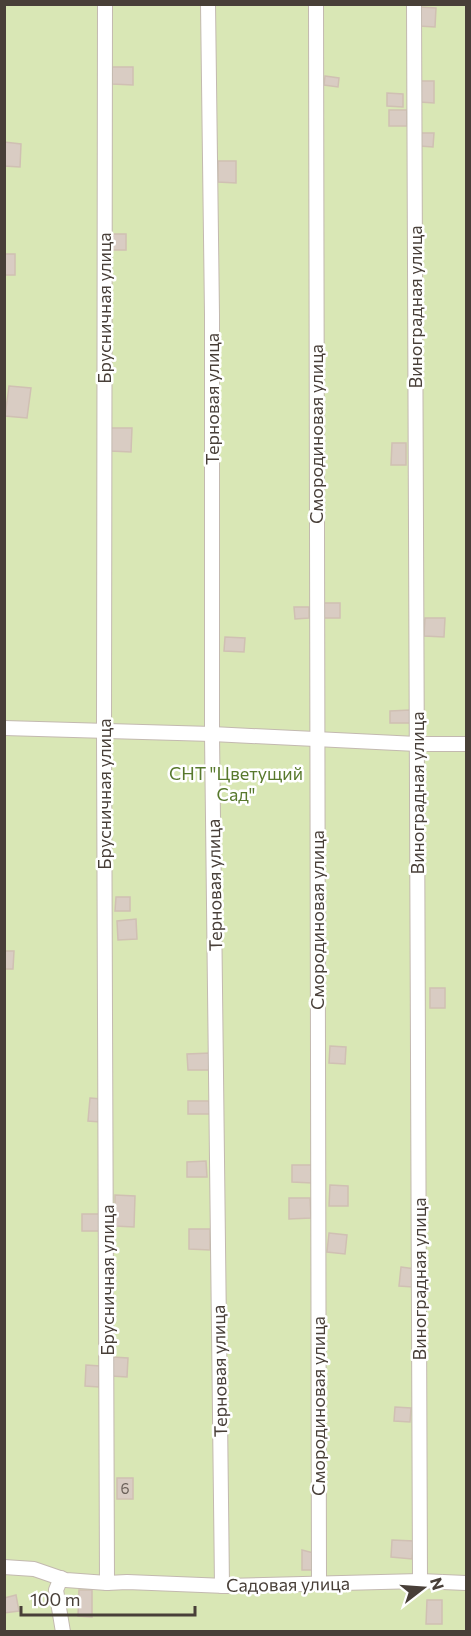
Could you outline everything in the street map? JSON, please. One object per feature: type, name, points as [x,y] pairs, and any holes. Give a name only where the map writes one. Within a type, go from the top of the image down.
[{"type":"street","name":"Брусничная улица","points":[[105,4],[104,730],[107,1583]]},
{"type":"street","name":"Терновая улица","points":[[208,4],[212,315],[212,734],[222,1586]]},
{"type":"street","name":"Смородиновая улица","points":[[316,4],[319,1583]]},
{"type":"street","name":"Виноградная улица","points":[[414,4],[420,1581]]},
{"type":"street","points":[[4,728],[466,744]]},
{"type":"street","name":"Садовая улица","points":[[4,1567],[34,1569],[61,1578],[107,1583],[222,1586],[420,1581],[466,1583]]},
{"type":"street","points":[[61,1578],[56,1590],[63,1632]]},
{"type":"green space","name":"СНТ \"Цветущий Сад\"","points":[[5,5],[466,5],[466,1631],[5,1632],[5,1575],[58,1576],[4,1564]]},
{"type":"building","points":[[420,7],[436,8],[435,27],[419,26]]},
{"type":"building","points":[[112,67],[133,67],[133,85],[112,84]]},
{"type":"building","points":[[325,76],[339,78],[338,87],[324,85]]},
{"type":"building","points":[[421,81],[434,81],[434,103],[420,102]]},
{"type":"building","points":[[387,93],[403,94],[403,107],[387,106]]},
{"type":"building","points":[[389,110],[407,110],[407,126],[389,126]]},
{"type":"building","points":[[421,133],[434,133],[433,147],[420,146]]},
{"type":"building","points":[[4,142],[21,144],[20,167],[4,166]]},
{"type":"building","points":[[218,161],[236,161],[236,183],[218,182]]},
{"type":"building","points":[[112,234],[126,234],[126,250],[112,250]]},
{"type":"building","points":[[4,254],[15,254],[15,275],[4,275]]},
{"type":"building","points":[[9,386],[31,388],[27,418],[5,416]]},
{"type":"building","points":[[110,428],[132,428],[131,452],[110,451]]},
{"type":"building","points":[[392,443],[406,443],[406,465],[391,465]]},
{"type":"building","points":[[324,603],[340,603],[340,618],[324,618]]},
{"type":"building","points":[[294,607],[309,607],[309,618],[295,619]]},
{"type":"building","points":[[425,618],[445,618],[444,637],[424,636]]},
{"type":"building","points":[[225,637],[245,638],[244,652],[224,651]]},
{"type":"building","points":[[410,710],[410,723],[390,723],[390,711]]},
{"type":"building","points":[[116,897],[130,897],[130,911],[115,911]]},
{"type":"building","points":[[136,919],[137,939],[118,940],[117,921]]},
{"type":"building","points":[[4,951],[14,951],[13,969],[4,969]]},
{"type":"building","points":[[430,988],[445,988],[445,1008],[430,1008]]},
{"type":"building","points":[[330,1046],[346,1047],[345,1064],[329,1063]]},
{"type":"building","points":[[211,1053],[211,1070],[188,1070],[187,1054]]},
{"type":"building","points":[[90,1098],[102,1099],[100,1122],[88,1121]]},
{"type":"building","points":[[188,1101],[209,1101],[210,1114],[188,1114]]},
{"type":"building","points":[[206,1161],[207,1177],[187,1177],[187,1162]]},
{"type":"building","points":[[292,1165],[313,1165],[312,1183],[292,1182]]},
{"type":"building","points":[[330,1185],[348,1186],[348,1206],[329,1206]]},
{"type":"building","points":[[115,1195],[135,1196],[134,1227],[115,1226]]},
{"type":"building","points":[[289,1198],[310,1198],[311,1218],[289,1219]]},
{"type":"building","points":[[82,1214],[99,1214],[99,1231],[82,1231]]},
{"type":"building","points":[[189,1229],[210,1229],[210,1250],[189,1249]]},
{"type":"building","points":[[329,1233],[347,1235],[345,1254],[327,1252]]},
{"type":"building","points":[[401,1267],[415,1269],[413,1287],[399,1286]]},
{"type":"building","points":[[112,1357],[128,1358],[127,1377],[111,1376]]},
{"type":"building","points":[[86,1365],[100,1366],[99,1387],[85,1386]]},
{"type":"building","points":[[395,1407],[411,1408],[410,1422],[394,1421]]},
{"type":"building","points":[[117,1478],[133,1478],[133,1499],[117,1499]]},
{"type":"building","points":[[392,1540],[414,1541],[412,1559],[391,1557]]},
{"type":"building","points":[[302,1550],[314,1553],[313,1570],[302,1570]]},
{"type":"building","points":[[79,1590],[92,1590],[92,1617],[78,1616]]},
{"type":"building","points":[[16,1595],[19,1611],[4,1613],[4,1598]]},
{"type":"building","points":[[427,1600],[442,1600],[442,1624],[426,1624]]}]
